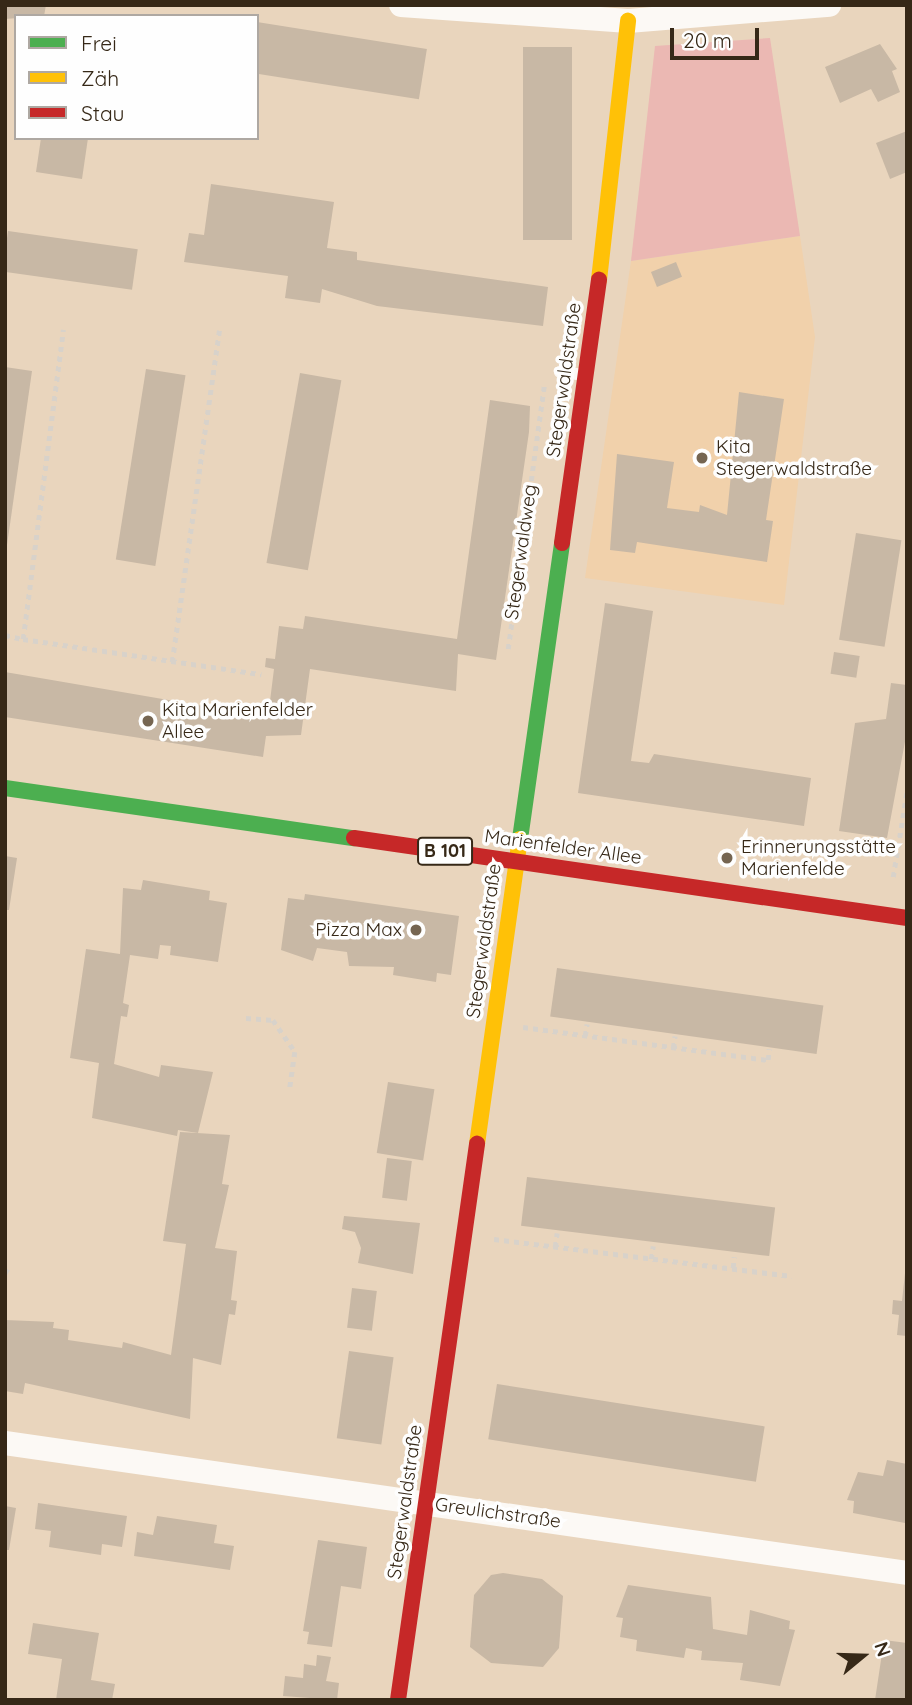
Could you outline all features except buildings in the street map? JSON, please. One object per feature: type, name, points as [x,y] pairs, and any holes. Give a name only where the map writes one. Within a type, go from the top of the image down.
[{"type":"street","points":[[401,5],[628,21],[829,5]]},
{"type":"street","name":"Stegerwaldstraße","points":[[398,1700],[622,119],[628,21]]},
{"type":"street","name":"Marienfelder Allee","points":[[5,788],[907,918]]},
{"type":"street","name":"Greulichstraße","points":[[5,1443],[907,1573]]},
{"type":"lane","points":[[560,372],[586,376]]},
{"type":"path","points":[[23,639],[63,330]]},
{"type":"path","points":[[172,662],[219,330]]},
{"type":"path","name":"Stegerwaldweg","points":[[508,649],[546,371]]},
{"type":"path","points":[[5,635],[261,674]]},
{"type":"path","points":[[893,877],[907,791]]},
{"type":"path","points":[[246,1018],[273,1020],[295,1052],[290,1088]]},
{"type":"path","points":[[585,1036],[587,1024]]},
{"type":"path","points":[[520,1027],[768,1060],[769,1049]]},
{"type":"path","points":[[673,1048],[675,1036]]},
{"type":"path","points":[[555,1247],[557,1233]]},
{"type":"path","points":[[491,1239],[792,1276]]},
{"type":"path","points":[[651,1259],[653,1246]]},
{"type":"path","points":[[733,1268],[734,1257]]},
{"type":"shaded area","points":[[770,38],[800,236],[631,261],[655,46]]},
{"type":"shaded area","name":"Kita Stegerwaldstraße","points":[[800,236],[815,337],[784,605],[585,578],[631,261]]},
{"type":"traffic: fast","points":[[520,839],[562,543]]},
{"type":"traffic: fast","points":[[5,788],[354,838]]},
{"type":"traffic: slow","points":[[599,280],[628,21]]},
{"type":"traffic: slow","points":[[477,1144],[520,839]]},
{"type":"traffic: jam","points":[[562,543],[599,280]]},
{"type":"traffic: jam","points":[[354,838],[907,918]]},
{"type":"traffic: jam","points":[[398,1700],[477,1144]]},
{"type":"place","name":"Kita Stegerwaldstraße","points":[[702,458]]},
{"type":"place","name":"Kita Marienfelder Allee","points":[[148,721]]},
{"type":"place","name":"Erinnerungsstätte Marienfelde","points":[[727,858]]},
{"type":"place","name":"Pizza Max","points":[[416,930]]}]
